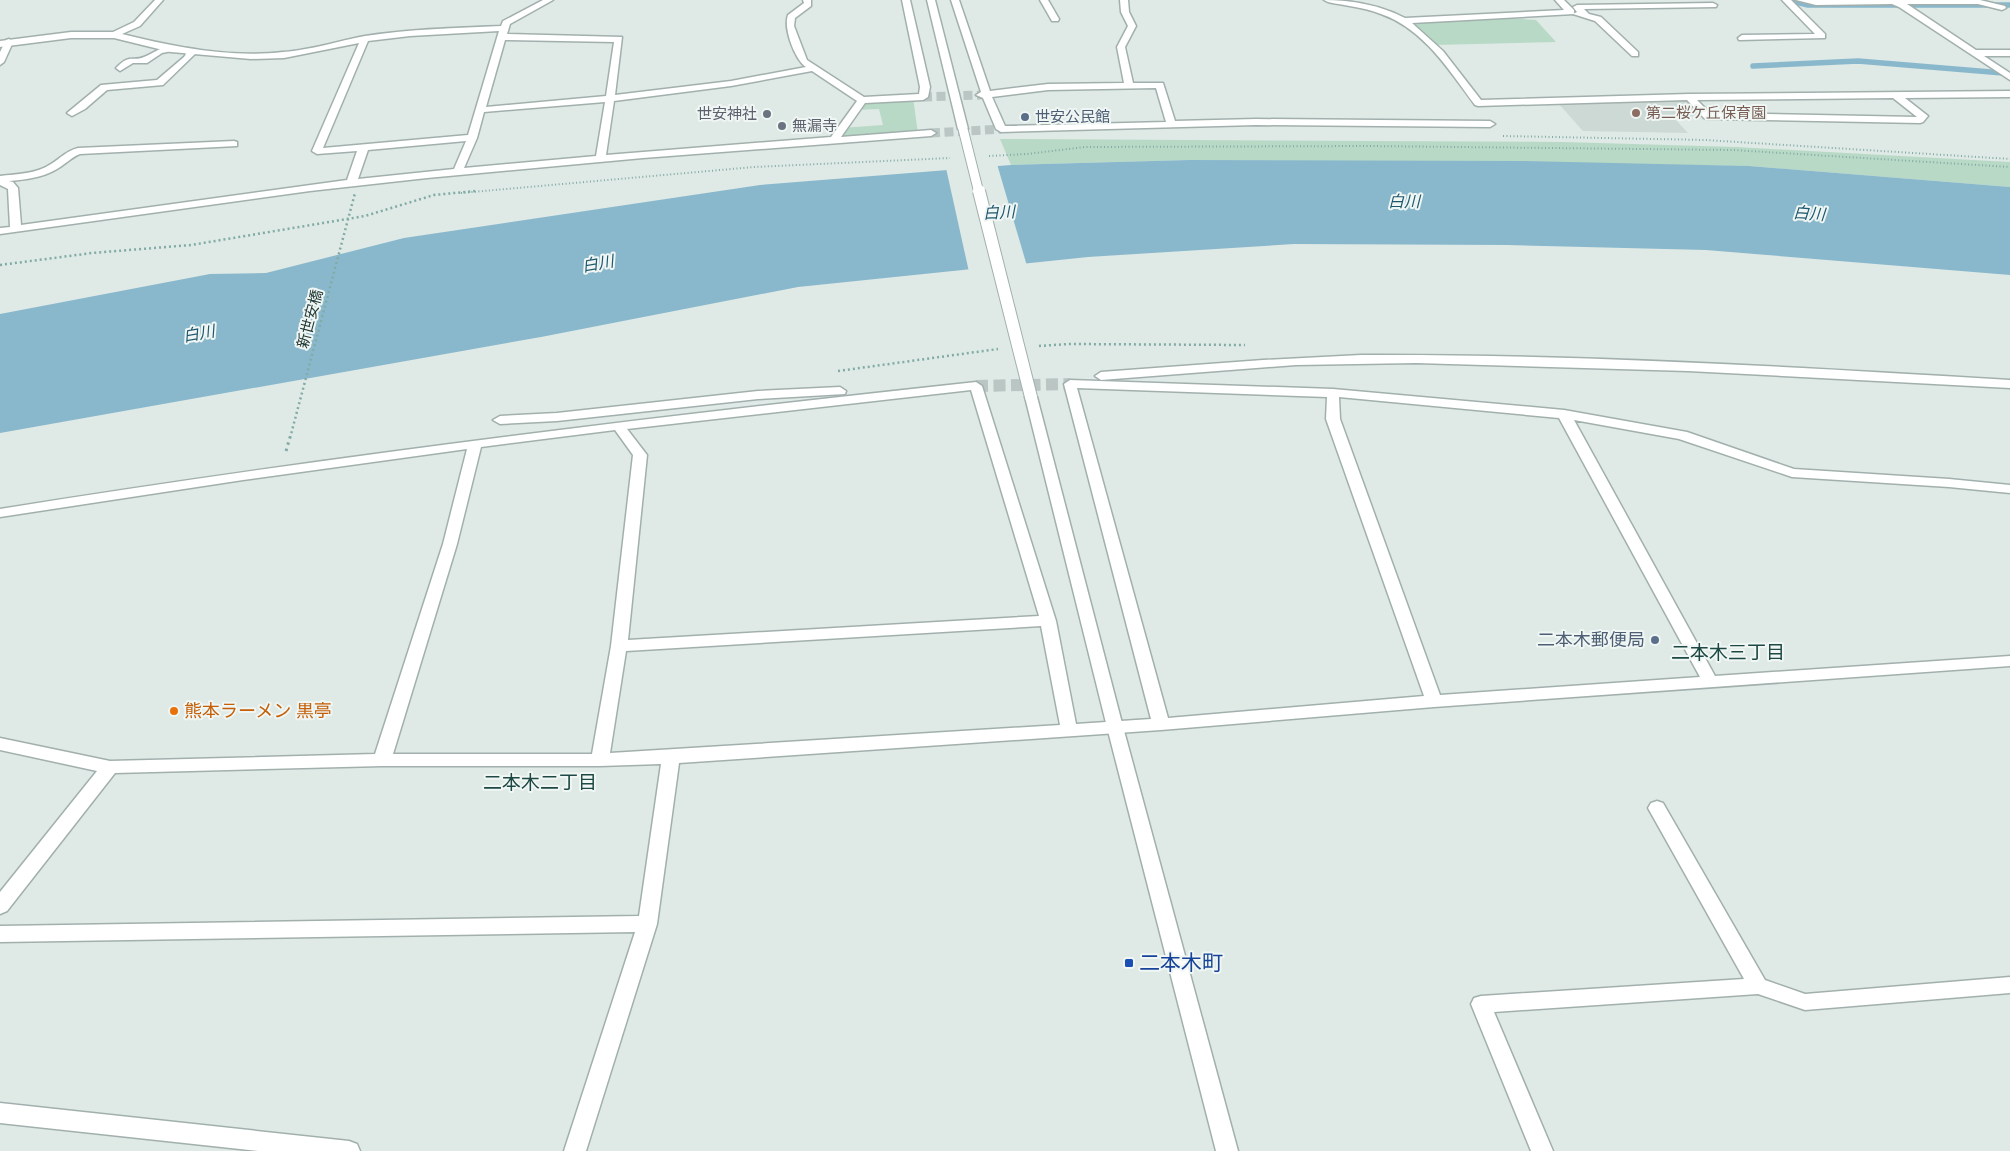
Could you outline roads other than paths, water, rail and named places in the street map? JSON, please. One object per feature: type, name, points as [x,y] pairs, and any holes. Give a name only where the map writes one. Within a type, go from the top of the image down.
[{"type":"street","points":[[114,35],[137,24],[159,0]]},
{"type":"street","points":[[458,171],[472,138],[506,23],[549,0]]},
{"type":"street","points":[[807,0],[808,4],[791,17],[790,26],[803,61],[862,100],[923,97],[925,88],[906,0]]},
{"type":"street","points":[[931,0],[1115,727],[1227,1151]]},
{"type":"street","points":[[955,0],[983,94],[1001,128],[1256,122],[1490,124],[1482,110],[1432,43],[1416,28],[1391,14],[1331,0]]},
{"type":"street","points":[[1044,0],[1055,19]]},
{"type":"street","points":[[1124,0],[1125,12],[1132,26],[1122,46],[1129,85]]},
{"type":"street","points":[[1559,0],[1571,12]]},
{"type":"street","points":[[1742,38],[1822,36],[1786,0]]},
{"type":"street","points":[[1800,0],[1816,3],[1978,2],[2002,8]]},
{"type":"street","points":[[1892,2],[1902,5],[2010,77]]},
{"type":"street","points":[[1586,16],[1577,7],[1713,5]]},
{"type":"street","points":[[1403,21],[1571,12],[1598,19],[1635,54]]},
{"type":"street","points":[[0,62],[5,43],[71,35],[114,35],[169,49],[251,56],[284,55],[365,39],[410,33],[504,32],[620,39],[609,98],[601,158]]},
{"type":"street","points":[[365,39],[317,151],[363,149],[410,142],[472,138]]},
{"type":"street","points":[[120,68],[131,60],[144,60],[160,51],[169,49]]},
{"type":"street","points":[[72,113],[82,107],[104,87],[160,83],[187,59],[191,54],[188,51]]},
{"type":"street","points":[[1974,53],[2010,53]]},
{"type":"street","points":[[480,110],[727,86],[814,68]]},
{"type":"street","points":[[983,94],[1048,87],[1160,85],[1171,124]]},
{"type":"street","points":[[1689,98],[1707,116],[1920,120],[1923,116],[1894,94]]},
{"type":"street","points":[[1482,110],[1689,98],[2010,94]]},
{"type":"street","points":[[834,140],[862,100]]},
{"type":"street","points":[[0,230],[353,188],[458,171],[601,158],[932,133]]},
{"type":"street","points":[[0,181],[36,174],[54,167],[66,156],[78,151],[234,144]]},
{"type":"street","points":[[353,188],[363,149]]},
{"type":"street","points":[[0,181],[9,184],[13,188],[16,229]]},
{"type":"street","points":[[1070,384],[1092,377],[1276,362],[1453,359],[1720,368],[2010,384]]},
{"type":"street","points":[[1070,384],[1333,393],[1564,414],[1682,435],[1792,473],[1949,483],[2010,489]]},
{"type":"street","points":[[1070,384],[1161,724]]},
{"type":"street","points":[[500,420],[557,417],[758,395],[915,387],[976,386]]},
{"type":"street","points":[[0,512],[267,472],[475,444],[809,403],[976,386]]},
{"type":"street","points":[[976,386],[1048,621],[1069,730]]},
{"type":"street","points":[[1333,393],[1333,419],[1434,701]]},
{"type":"street","points":[[1564,414],[1710,681]]},
{"type":"street","points":[[600,760],[619,646],[640,455],[619,427]]},
{"type":"street","points":[[382,760],[450,544],[475,444]]},
{"type":"street","points":[[619,646],[1048,621]]},
{"type":"street","points":[[0,744],[110,767],[382,760],[600,760],[671,757],[1161,724],[1434,701],[2010,661]]},
{"type":"street","points":[[575,1151],[647,924],[671,757]]},
{"type":"street","points":[[0,906],[110,767]]},
{"type":"street","points":[[1658,808],[1758,986]]},
{"type":"street","points":[[0,934],[647,924]]},
{"type":"street","points":[[1542,1151],[1481,1004],[1758,986],[1805,1002],[2010,985]]},
{"type":"street","points":[[0,1113],[349,1151]]},
{"type":"water","name":"白川","points":[[1189,160],[1524,161],[1749,166],[2010,187],[2010,275],[1706,250],[1508,245],[1294,244],[1088,257],[798,287],[541,337],[0,433],[0,314],[210,274],[266,273],[404,238],[760,185],[1011,165]]},
{"type":"waterway","points":[[1787,0],[1808,5],[2010,5]]},
{"type":"waterway","points":[[1753,66],[1858,61],[2003,73]]},
{"type":"tunnel","points":[[923,97],[981,95]]},
{"type":"tunnel","points":[[931,133],[1001,129]]},
{"type":"tunnel","points":[[976,386],[1070,384]]},
{"type":"place","name":"第二桜ケ丘保育園","points":[[1636,113]]},
{"type":"place","name":"世安神社","points":[[767,114]]},
{"type":"place","name":"世安公民館","points":[[1025,117]]},
{"type":"place","name":"無漏寺","points":[[782,126]]},
{"type":"place","name":"二本木郵便局","points":[[1655,640]]},
{"type":"place","name":"熊本ラーメン 黒亭","points":[[174,711]]},
{"type":"place","name":"二本木町","points":[[1129,963]]},
{"type":"district","name":"二本木三丁目","points":[[1728,653]]},
{"type":"district","name":"二本木二丁目","points":[[540,783]]}]
